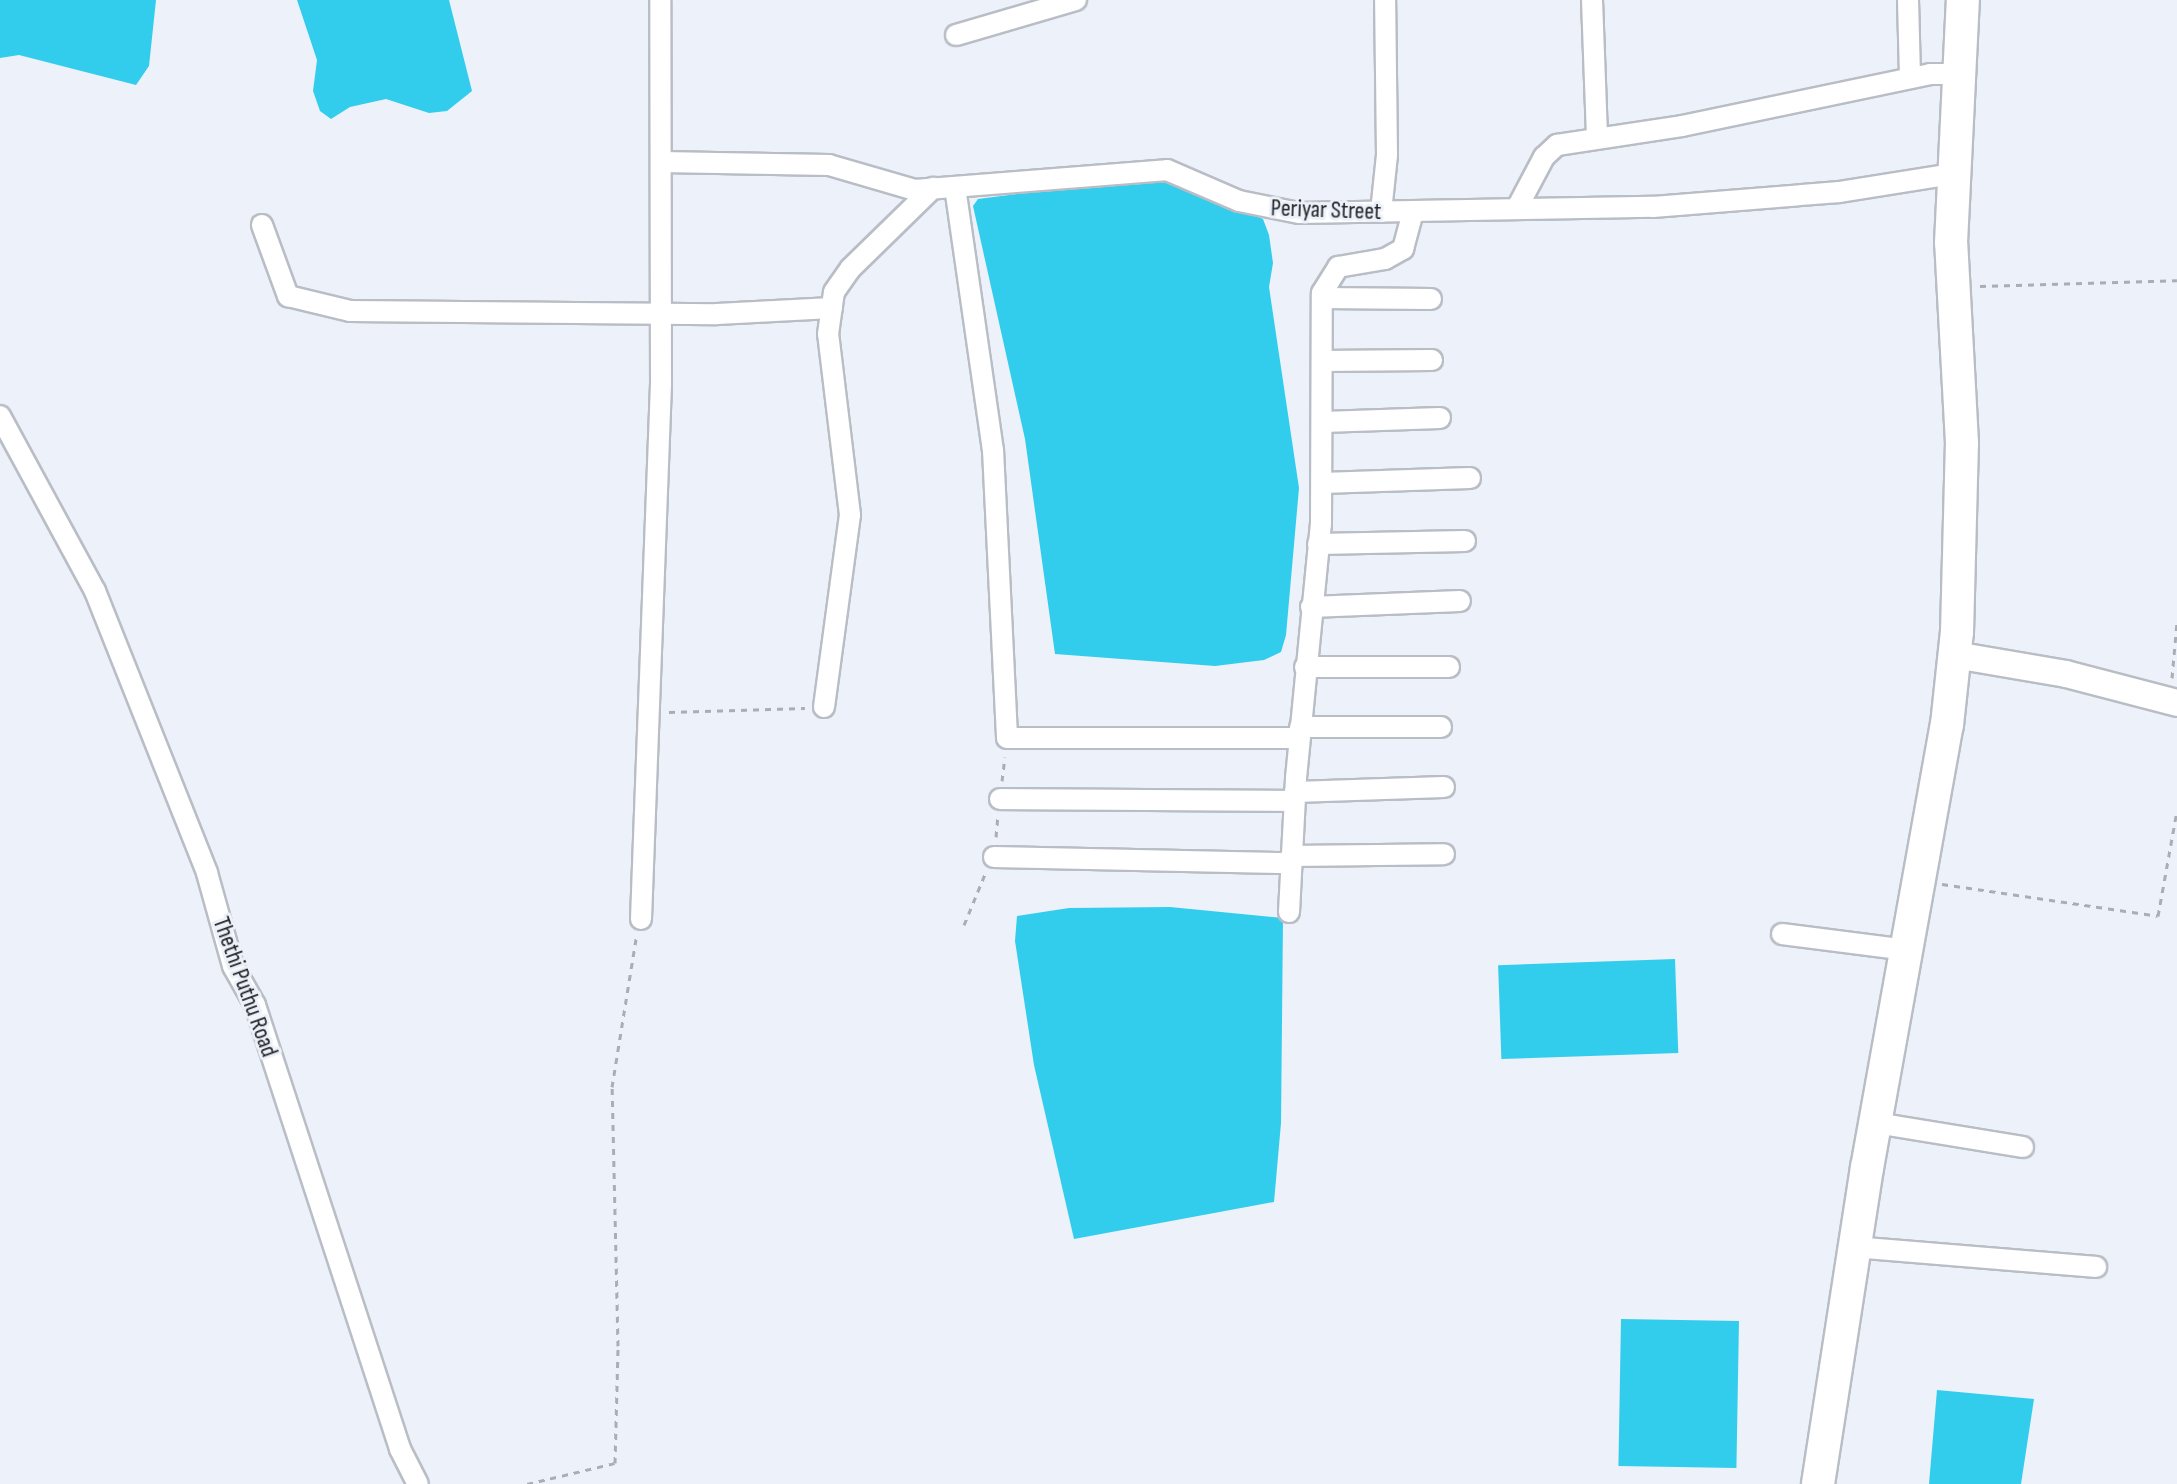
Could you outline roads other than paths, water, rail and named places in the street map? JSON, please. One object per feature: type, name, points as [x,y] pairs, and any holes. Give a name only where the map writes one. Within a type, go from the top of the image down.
[{"type":"main road","points":[[1818,1484],[1854,1247],[1955,655],[1962,443],[1952,285],[1953,174],[1963,0]]},
{"type":"street","points":[[641,919],[660,311],[660,0]]},
{"type":"street","points":[[956,35],[1076,0]]},
{"type":"street","points":[[1381,212],[1387,155],[1385,0]]},
{"type":"street","points":[[1592,0],[1597,137]]},
{"type":"street","points":[[1908,0],[1910,78]]},
{"type":"street","points":[[1517,208],[1552,149],[1597,137],[1696,123],[1910,78],[1957,74]]},
{"type":"street","name":"Periyar Street","points":[[661,162],[829,165],[858,169],[915,190],[1167,170],[1268,210],[1381,212],[1707,203],[1879,187],[1953,174]]},
{"type":"street","points":[[955,187],[993,450],[1007,738],[1299,733],[1441,727]]},
{"type":"street","points":[[824,707],[850,515],[846,455],[833,393],[834,292],[851,268],[933,188]]},
{"type":"street","points":[[1289,912],[1294,797],[1322,483],[1322,298],[1338,267],[1385,259],[1403,249],[1413,212]]},
{"type":"street","points":[[262,225],[288,296],[350,311],[660,311],[717,314],[832,308]]},
{"type":"street","points":[[1322,298],[1431,299]]},
{"type":"street","points":[[1322,361],[1432,360]]},
{"type":"street","name":"Thethi Puthu Road","points":[[0,416],[95,591],[207,873],[233,966],[255,1005],[400,1449],[418,1484]]},
{"type":"street","points":[[1323,422],[1440,418]]},
{"type":"street","points":[[1322,483],[1470,478]]},
{"type":"street","points":[[1318,544],[1465,541]]},
{"type":"street","points":[[1311,607],[1460,601]]},
{"type":"street","points":[[1955,655],[2066,674],[2174,702]]},
{"type":"street","points":[[1305,667],[1449,667]]},
{"type":"street","points":[[1000,799],[1294,797],[1444,787]]},
{"type":"street","points":[[994,857],[1290,860],[1444,854]]},
{"type":"street","points":[[1782,934],[1907,950]]},
{"type":"street","points":[[1876,1123],[2023,1147]]},
{"type":"street","points":[[1854,1247],[2096,1267]]},
{"type":"water","points":[[0,0],[156,0],[149,66],[136,85],[19,55],[0,58]]},
{"type":"water","points":[[297,0],[449,0],[472,91],[447,111],[429,113],[386,99],[350,107],[331,119],[320,111],[313,91],[317,60]]},
{"type":"water","points":[[1158,179],[1263,219],[1269,235],[1273,263],[1269,287],[1299,488],[1286,635],[1281,652],[1264,660],[1215,666],[1055,654],[1025,439],[973,206],[978,199]]},
{"type":"water","points":[[1170,907],[1283,918],[1281,1123],[1274,1202],[1074,1239],[1034,1065],[1015,941],[1017,916],[1069,908]]},
{"type":"water","points":[[1675,959],[1678,1053],[1501,1059],[1498,965]]},
{"type":"water","points":[[1621,1319],[1739,1321],[1736,1468],[1618,1466]]},
{"type":"water","points":[[1937,1390],[2034,1399],[2021,1484],[1929,1484]]}]
